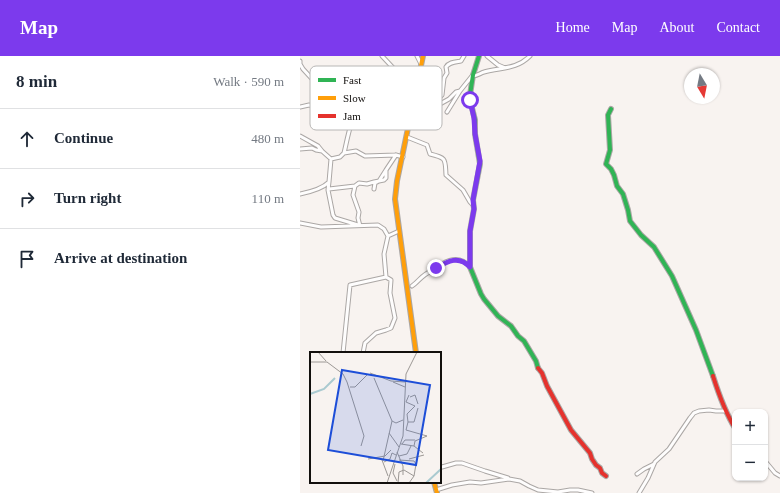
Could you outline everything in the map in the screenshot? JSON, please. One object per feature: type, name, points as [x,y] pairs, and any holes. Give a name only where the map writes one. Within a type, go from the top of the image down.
[{"type":"street","points":[[382,56],[392,66]]},
{"type":"street","points":[[417,56],[421,66]]},
{"type":"street","points":[[421,66],[423,56]]},
{"type":"street","points":[[442,94],[444,78],[447,73],[447,65],[460,61],[464,56]]},
{"type":"street","points":[[479,56],[472,76],[470,100],[480,161],[473,200],[474,209],[470,231],[470,267],[481,294],[498,316],[512,326],[518,336],[524,341],[543,374],[547,386],[570,429],[590,453],[592,459],[600,468],[602,473],[606,476]]},
{"type":"street","points":[[487,56],[498,65],[506,68]]},
{"type":"street","points":[[447,112],[460,91],[472,76],[517,65],[525,61],[530,56]]},
{"type":"street","points":[[300,62],[303,69],[310,77]]},
{"type":"street","points":[[442,103],[449,99],[456,92],[460,91]]},
{"type":"street","points":[[300,107],[310,105]]},
{"type":"street","points":[[611,109],[608,115],[610,150],[606,164],[611,169],[617,186],[623,194],[630,221],[641,235],[654,247],[672,276],[696,330],[719,396],[732,423]]},
{"type":"street","points":[[300,136],[318,146],[331,159],[335,159],[344,153],[350,130]]},
{"type":"street","points":[[408,130],[397,181],[395,200],[416,352]]},
{"type":"street","points":[[407,137],[427,145],[430,154],[441,156],[446,163],[446,175],[463,190],[470,202],[473,204]]},
{"type":"street","points":[[300,149],[312,148],[322,151]]},
{"type":"street","points":[[344,153],[356,151],[365,156],[403,157]]},
{"type":"street","points":[[329,189],[355,186],[359,183],[367,184],[384,180],[386,178],[386,170],[396,156]]},
{"type":"street","points":[[331,159],[329,189],[333,215],[336,218],[360,226]]},
{"type":"street","points":[[374,189],[375,183],[379,181]]},
{"type":"street","points":[[300,194],[326,186],[329,182]]},
{"type":"street","points":[[355,186],[353,195],[359,212],[358,218],[360,226]]},
{"type":"street","points":[[300,223],[321,227],[378,225],[384,229],[388,236],[384,254],[386,277]]},
{"type":"street","points":[[388,236],[399,231]]},
{"type":"street","points":[[412,286],[426,275],[426,273],[448,261],[460,260],[470,267]]},
{"type":"street","points":[[343,352],[350,285],[386,277],[391,280],[390,292],[395,318],[391,328],[376,332],[365,343],[363,352]]},
{"type":"street","points":[[639,493],[656,461],[669,449],[694,413],[709,410],[726,411]]},
{"type":"street","points":[[441,466],[462,462],[509,479],[520,481],[538,490],[558,492],[578,490],[592,493]]},
{"type":"street","points":[[637,474],[654,464]]},
{"type":"street","points":[[768,465],[775,473],[780,476]]},
{"type":"street","points":[[436,491],[452,485],[470,482],[481,483],[509,479]]},
{"type":"traffic: fast","points":[[479,56],[473,75],[470,95],[475,120],[475,134],[480,164],[473,200],[474,209],[470,231],[470,267],[484,299],[498,316],[511,326],[518,336],[524,341],[536,361],[538,368]]},
{"type":"traffic: fast","points":[[611,109],[608,115],[610,150],[606,164],[611,169],[617,186],[623,194],[630,221],[641,235],[654,247],[672,276],[696,330],[713,376]]},
{"type":"traffic: slow","points":[[421,66],[423,56]]},
{"type":"traffic: slow","points":[[408,130],[397,181],[395,199],[416,352]]},
{"type":"traffic: slow","points":[[434,483],[437,493]]},
{"type":"traffic: jam","points":[[538,368],[571,430],[590,453],[592,459],[600,468],[602,473],[606,476]]},
{"type":"traffic: jam","points":[[713,376],[722,403],[732,423]]},
{"type":"route","points":[[436,268],[450,260],[460,260],[470,267],[470,231],[474,209],[473,200],[480,161],[475,134],[476,129],[470,100]]}]
